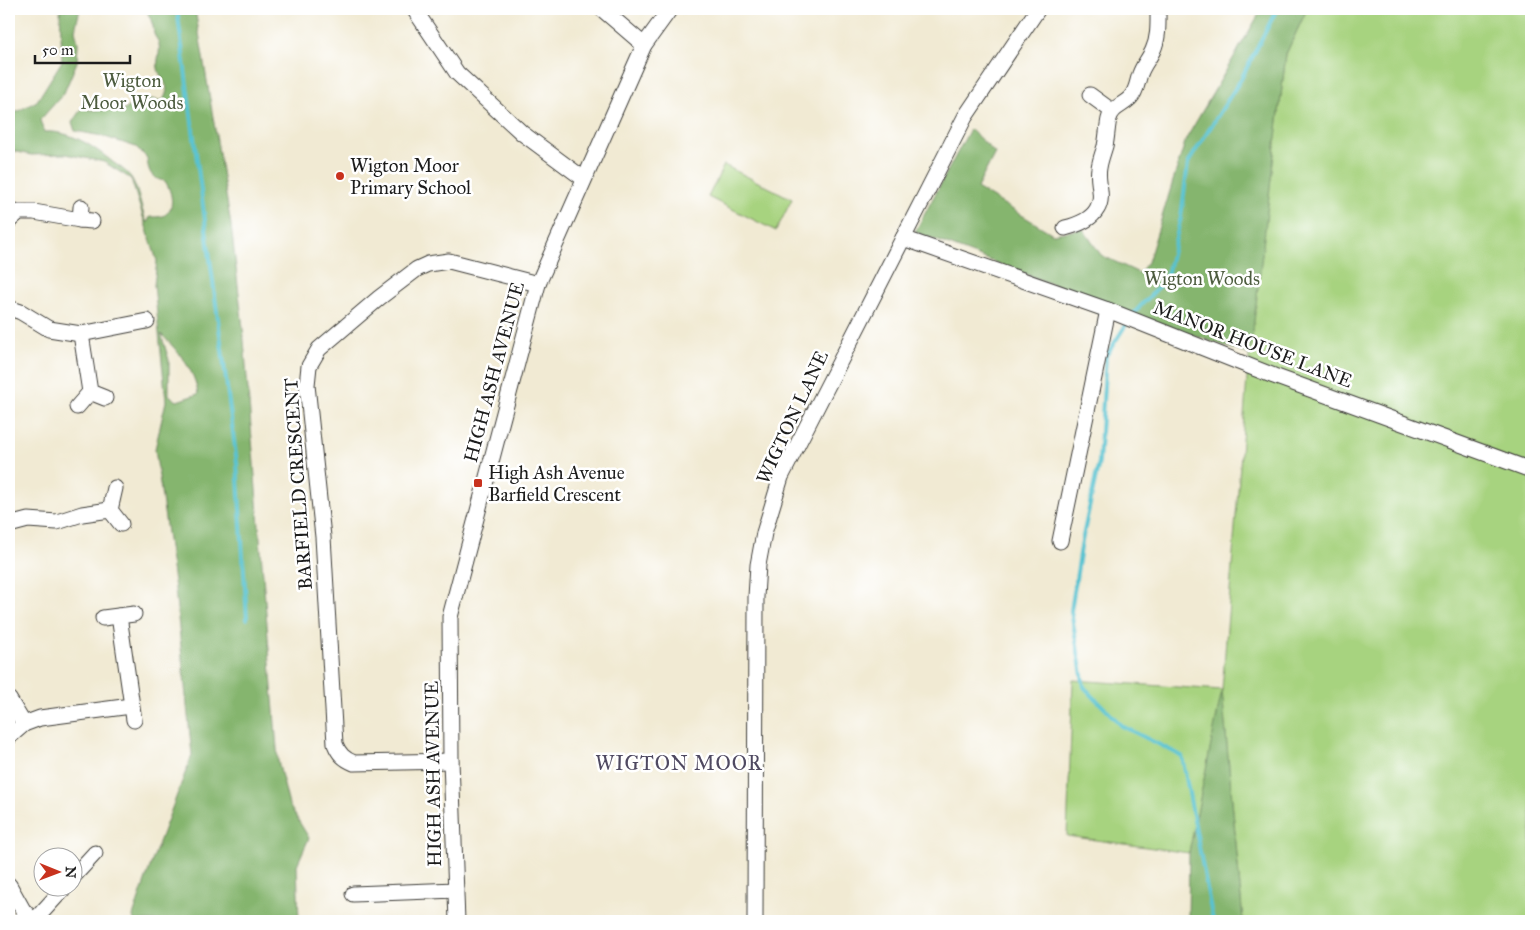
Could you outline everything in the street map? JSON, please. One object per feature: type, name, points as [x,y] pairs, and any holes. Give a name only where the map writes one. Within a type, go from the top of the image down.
[{"type":"street","points":[[414,9],[457,73],[522,133],[584,179]]},
{"type":"street","points":[[602,9],[644,45]]},
{"type":"street","name":"HIGH ASH AVENUE","points":[[457,921],[451,760],[450,617],[538,284],[644,45],[670,9]]},
{"type":"street","name":"WIGTON LANE","points":[[755,921],[756,597],[758,565],[764,533],[781,477],[965,117],[1038,9]]},
{"type":"street","points":[[1065,228],[1077,225],[1088,219],[1100,204],[1098,169],[1112,110],[1130,99],[1136,90],[1144,63],[1153,51],[1157,36],[1158,9]]},
{"type":"street","points":[[1090,95],[1112,110]]},
{"type":"street","points":[[9,221],[18,212],[84,216]]},
{"type":"street","name":"MANOR HOUSE LANE","points":[[903,238],[1108,310],[1265,372],[1531,470]]},
{"type":"street","name":"BARFIELD CRESCENT","points":[[451,760],[354,763],[347,761],[337,750],[335,744],[323,537],[307,385],[309,366],[319,349],[379,298],[417,269],[428,264],[449,261],[538,284]]},
{"type":"street","points":[[9,308],[22,312],[49,329],[81,334],[147,321]]},
{"type":"street","points":[[1060,541],[1108,310]]},
{"type":"street","points":[[77,407],[90,392],[81,334]]},
{"type":"street","points":[[90,392],[105,398]]},
{"type":"street","points":[[110,510],[115,488]]},
{"type":"street","points":[[110,510],[121,524]]},
{"type":"street","points":[[9,525],[28,520],[57,522],[82,514],[110,510]]},
{"type":"street","points":[[9,737],[24,724],[40,718],[56,715],[132,713],[126,615],[103,618]]},
{"type":"street","points":[[9,698],[24,724]]},
{"type":"street","points":[[82,867],[95,853]]},
{"type":"street","points":[[9,885],[23,910],[34,921],[55,898]]},
{"type":"street","points":[[353,894],[456,890]]},
{"type":"green space","name":"Wigton Moor Woods","points":[[60,9],[80,9],[75,30],[78,43],[77,62],[64,93],[40,120],[44,132],[64,134],[82,141],[126,172],[130,176],[134,184],[147,223],[150,217],[163,216],[170,209],[172,199],[165,181],[151,174],[147,158],[136,147],[102,136],[75,131],[72,122],[82,108],[91,110],[125,110],[140,100],[163,100],[167,90],[158,68],[159,45],[147,9],[195,9],[231,225],[243,328],[278,761],[289,805],[309,838],[297,865],[299,921],[134,921],[133,916],[152,861],[192,755],[175,589],[155,449],[166,401],[154,285],[157,261],[131,179],[104,162],[66,154],[31,155],[9,150],[9,116],[37,101],[62,61]],"holes":[[[161,334],[179,354],[189,369],[198,394],[177,401],[169,395],[169,360]]]},
{"type":"green space","name":"Wigton Woods","points":[[1262,9],[1307,9],[1286,54],[1250,355],[1110,306],[915,232],[970,129],[995,153],[977,188],[1053,234],[1083,229],[1101,255],[1139,273],[1148,262],[1186,139]]},
{"type":"green space","points":[[1307,9],[1531,9],[1531,921],[1243,921],[1222,693],[1189,853],[1067,836],[1073,680],[1222,690],[1248,366],[1286,54]]},
{"type":"green space","points":[[724,165],[792,199],[776,231],[708,197]]},
{"type":"green space","points":[[1222,690],[1243,921],[1188,921],[1189,853]]},
{"type":"waterway","points":[[177,9],[237,463],[247,619]]},
{"type":"waterway","points":[[1133,314],[1166,279],[1181,217],[1188,163],[1241,79],[1277,9]]},
{"type":"waterway","points":[[1127,323],[1106,356],[1099,462],[1082,541],[1071,611],[1084,687],[1122,726],[1182,756],[1213,921]]},
{"type":"place","name":"Wigton Moor Primary School","points":[[340,176]]},
{"type":"place","name":"High Ash Avenue Barfield Crescent","points":[[478,483]]},
{"type":"district","name":"WIGTON MOOR","points":[[679,763]]}]
